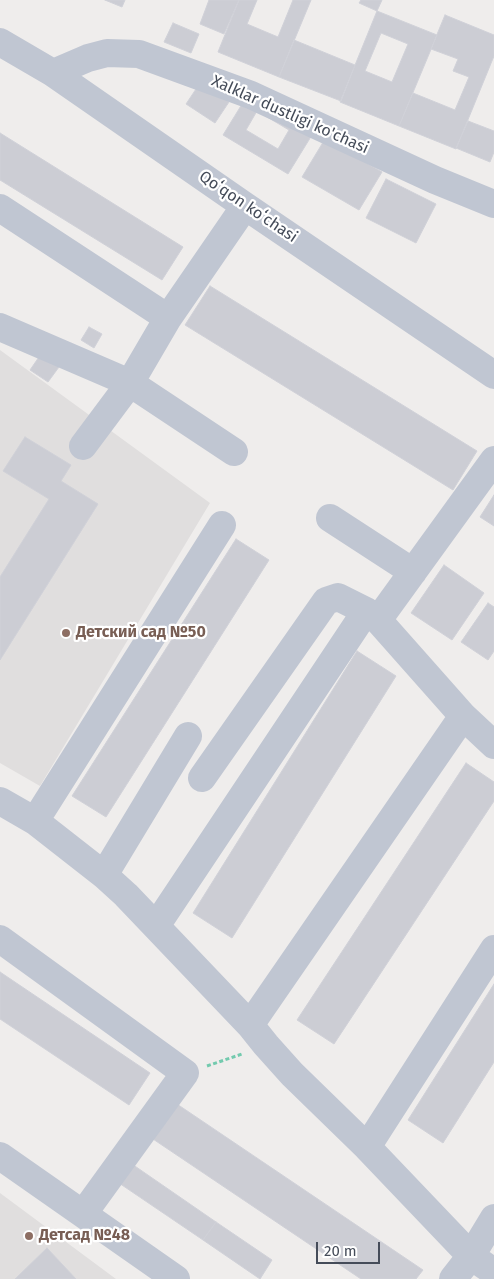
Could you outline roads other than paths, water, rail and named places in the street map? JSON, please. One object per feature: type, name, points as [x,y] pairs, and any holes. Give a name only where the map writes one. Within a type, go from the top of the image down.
[{"type":"street","name":"Qoʻqon koʻchasi","points":[[0,42],[53,72],[245,206],[494,375]]},
{"type":"street","name":"Xalklar dustligi ko'chasi","points":[[53,72],[88,58],[108,53],[139,54],[251,94],[435,180],[494,204]]},
{"type":"street","points":[[83,446],[130,383],[168,318],[245,206]]},
{"type":"street","points":[[0,208],[168,318]]},
{"type":"street","points":[[0,327],[130,383],[234,452]]},
{"type":"street","points":[[156,926],[372,615],[413,572],[494,460]]},
{"type":"street","points":[[330,518],[413,572]]},
{"type":"street","points":[[35,821],[222,525]]},
{"type":"street","points":[[202,778],[326,601],[338,597],[372,615],[463,716],[494,745]]},
{"type":"street","points":[[258,1035],[463,716]]},
{"type":"street","points":[[104,875],[188,736]]},
{"type":"street","points":[[0,801],[35,821],[104,875],[126,895],[258,1035],[292,1074],[366,1147],[471,1256],[494,1272]]},
{"type":"street","points":[[0,939],[186,1073],[83,1214]]},
{"type":"street","points":[[366,1147],[494,949]]},
{"type":"street","points":[[0,1156],[176,1279]]},
{"type":"street","points":[[453,1279],[471,1256],[494,1218]]},
{"type":"place","name":"Детский сад №50","points":[[66,633]]},
{"type":"place","name":"Детсад №48","points":[[29,1236]]}]
